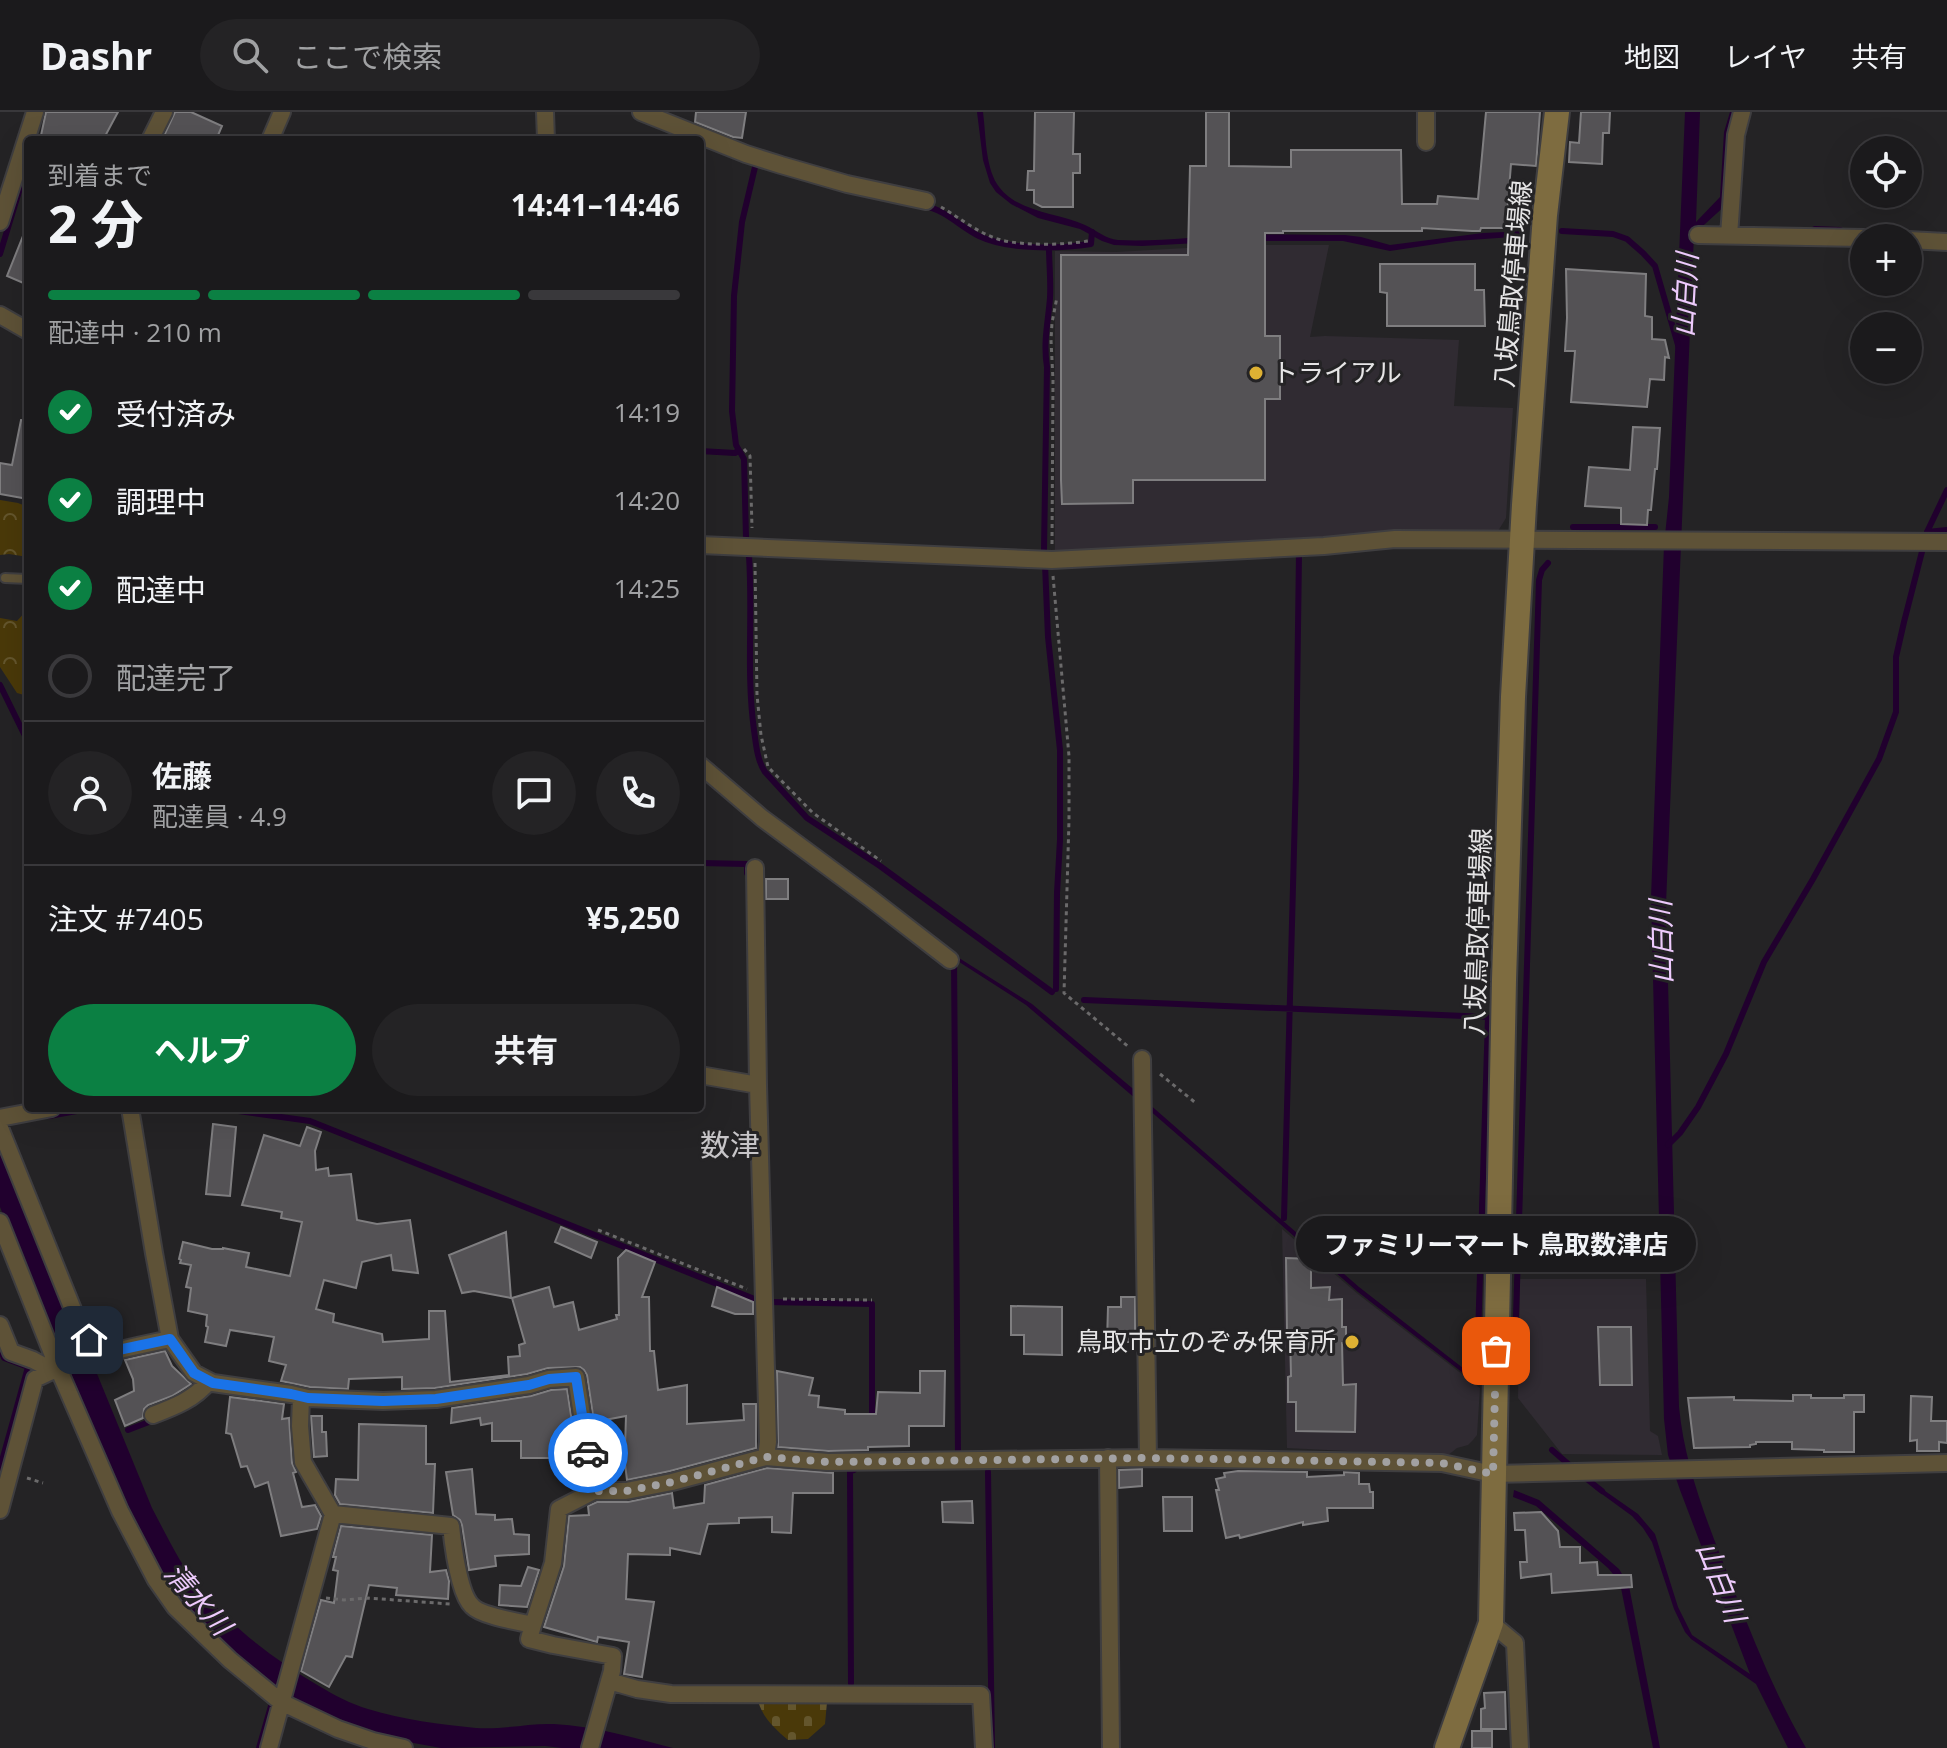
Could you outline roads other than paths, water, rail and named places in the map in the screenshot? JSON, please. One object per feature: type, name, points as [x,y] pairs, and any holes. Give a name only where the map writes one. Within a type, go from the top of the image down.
[{"type":"main road","name":"八坂鳥取停車場線","points":[[1447,1748],[1491,1623],[1504,964],[1513,697],[1545,215],[1557,112]]},
{"type":"street","points":[[27,136],[35,112]]},
{"type":"street","points":[[152,136],[164,112]]},
{"type":"street","points":[[272,136],[282,112]]},
{"type":"street","points":[[539,112],[545,136]]},
{"type":"street","points":[[641,112],[701,136]]},
{"type":"street","points":[[1426,112],[1426,142]]},
{"type":"street","points":[[1729,236],[1736,135],[1742,112]]},
{"type":"street","points":[[704,137],[746,154],[847,184],[926,201]]},
{"type":"street","points":[[0,222],[24,147]]},
{"type":"street","points":[[1698,235],[1850,238]]},
{"type":"street","points":[[1922,241],[1947,242]]},
{"type":"street","points":[[0,315],[24,329]]},
{"type":"street","points":[[704,545],[1052,560],[1324,546],[1395,539],[1947,542]]},
{"type":"street","points":[[704,768],[762,818],[950,960]]},
{"type":"street","points":[[755,868],[766,1457]]},
{"type":"street","points":[[1142,1059],[1148,1458]]},
{"type":"street","points":[[704,1076],[758,1085]]},
{"type":"street","points":[[0,1118],[31,1112]]},
{"type":"street","points":[[131,1112],[170,1339],[194,1373],[209,1381],[244,1388],[335,1400],[436,1399],[576,1377],[594,1491]]},
{"type":"street","points":[[0,1128],[78,1322],[83,1325],[95,1355]]},
{"type":"street","points":[[0,1222],[55,1369],[120,1511],[156,1580],[175,1607],[230,1660],[281,1702],[338,1729],[404,1748]]},
{"type":"street","points":[[0,1325],[11,1352],[55,1369]]},
{"type":"street","points":[[0,1510],[35,1379],[95,1355],[170,1339]]},
{"type":"street","points":[[153,1415],[181,1404],[209,1381]]},
{"type":"street","points":[[269,1748],[333,1514],[303,1462],[301,1397]]},
{"type":"street","points":[[590,1748],[613,1656],[529,1639],[553,1563],[559,1509],[594,1491],[626,1491],[672,1482],[766,1457],[828,1462],[1148,1458],[1442,1463],[1493,1474],[1947,1463]]},
{"type":"street","points":[[1108,1458],[1111,1748]]},
{"type":"street","points":[[333,1514],[451,1526],[466,1598],[473,1608],[533,1625]]},
{"type":"street","points":[[1491,1623],[1515,1643],[1520,1748]]},
{"type":"street","points":[[609,1681],[671,1694],[981,1695],[984,1748]]},
{"type":"lane","points":[[5,578],[24,579]]},
{"type":"water","points":[[977,112],[983,112],[988,158],[993,176],[1005,194],[1026,206],[1085,225],[1118,240],[1345,235],[1390,245],[1483,233],[1527,231],[1527,236],[1456,241],[1390,251],[1343,241],[1114,245],[1080,229],[1038,218],[996,192],[983,160]]},
{"type":"water","name":"山白川","points":[[1685,112],[1700,112],[1696,222],[1720,197],[1724,132],[1730,112],[1738,112],[1727,204],[1694,234],[1666,904],[1679,1407],[1687,1454],[1708,1523],[1767,1670],[1806,1748],[1788,1748],[1756,1684],[1685,1632],[1674,1609],[1652,1542],[1632,1516],[1595,1489],[1598,1486],[1638,1514],[1655,1534],[1678,1607],[1692,1635],[1750,1674],[1668,1455],[1664,1419],[1651,898]]},
{"type":"water","points":[[704,758],[789,830],[842,866],[959,958],[1032,1004],[1138,1093],[1136,1099],[1026,1005],[939,949],[704,764]]},
{"type":"water","points":[[1148,1103],[1359,1287],[1477,1379],[1476,1383],[1358,1292],[1148,1109]]},
{"type":"water","name":"清水川","points":[[0,1137],[152,1508],[194,1582],[242,1631],[287,1666],[325,1689],[355,1705],[381,1713],[476,1728],[569,1725],[673,1748],[441,1748],[346,1726],[262,1680],[187,1612],[165,1584],[129,1520],[20,1258],[0,1207]]},
{"type":"water","points":[[1514,1490],[1539,1500],[1619,1569],[1629,1586],[1660,1748],[1653,1748],[1618,1580],[1536,1506],[1513,1497]]},
{"type":"waterway","points":[[746,537],[744,459],[736,445],[732,411],[734,296],[742,222],[755,167]]},
{"type":"waterway","points":[[0,254],[24,175]]},
{"type":"waterway","points":[[925,206],[979,236],[1004,244],[1049,247],[1091,244],[1092,232]]},
{"type":"waterway","points":[[1815,229],[1840,230]]},
{"type":"waterway","name":"山白川","points":[[1562,231],[1613,234],[1627,239],[1643,253],[1655,266],[1678,345]]},
{"type":"waterway","points":[[1044,550],[1049,247]]},
{"type":"waterway","points":[[704,451],[735,453],[739,450]]},
{"type":"waterway","points":[[1668,1145],[1698,1107],[1726,1054],[1764,962],[1879,759],[1896,712],[1896,657],[1904,622],[1927,532],[1947,490]]},
{"type":"waterway","points":[[1573,527],[1655,527]]},
{"type":"waterway","points":[[1927,532],[1947,530]]},
{"type":"waterway","points":[[1284,1218],[1299,554]]},
{"type":"waterway","points":[[749,556],[752,708],[757,752],[765,772],[807,818],[880,866],[1052,992]]},
{"type":"waterway","points":[[1516,1317],[1539,580],[1548,563]]},
{"type":"waterway","points":[[1045,564],[1048,637],[1060,750],[1056,989]]},
{"type":"waterway","points":[[0,685],[24,734]]},
{"type":"waterway","points":[[704,863],[747,864],[747,873]]},
{"type":"waterway","points":[[954,960],[958,1452]]},
{"type":"waterway","points":[[1084,1000],[1488,1017],[1478,1338]]},
{"type":"waterway","points":[[49,1116],[71,1112]]},
{"type":"waterway","points":[[246,1112],[310,1121],[757,1300],[757,1294]]},
{"type":"waterway","points":[[769,1302],[872,1304],[872,1419]]},
{"type":"waterway","points":[[0,1348],[4,1358],[28,1367],[0,1468]]},
{"type":"waterway","points":[[1469,1375],[1474,1379],[1477,1374],[1478,1350]]},
{"type":"waterway","points":[[128,1430],[154,1420]]},
{"type":"waterway","points":[[1552,1450],[1574,1469]]},
{"type":"waterway","points":[[851,1683],[850,1471],[854,1470]]},
{"type":"waterway","points":[[988,1472],[992,1748]]},
{"type":"waterway","points":[[1583,1476],[1602,1491]]},
{"type":"waterway","points":[[259,1748],[271,1706]]},
{"type":"place","name":"トライアル","points":[[1256,373]]},
{"type":"place","name":"鳥取市立のぞみ保育所","points":[[1352,1342]]},
{"type":"place","name":"ファミリーマート 鳥取数津店","points":[[1496,1351]]},
{"type":"district","name":"数津","points":[[730,1146]]}]
